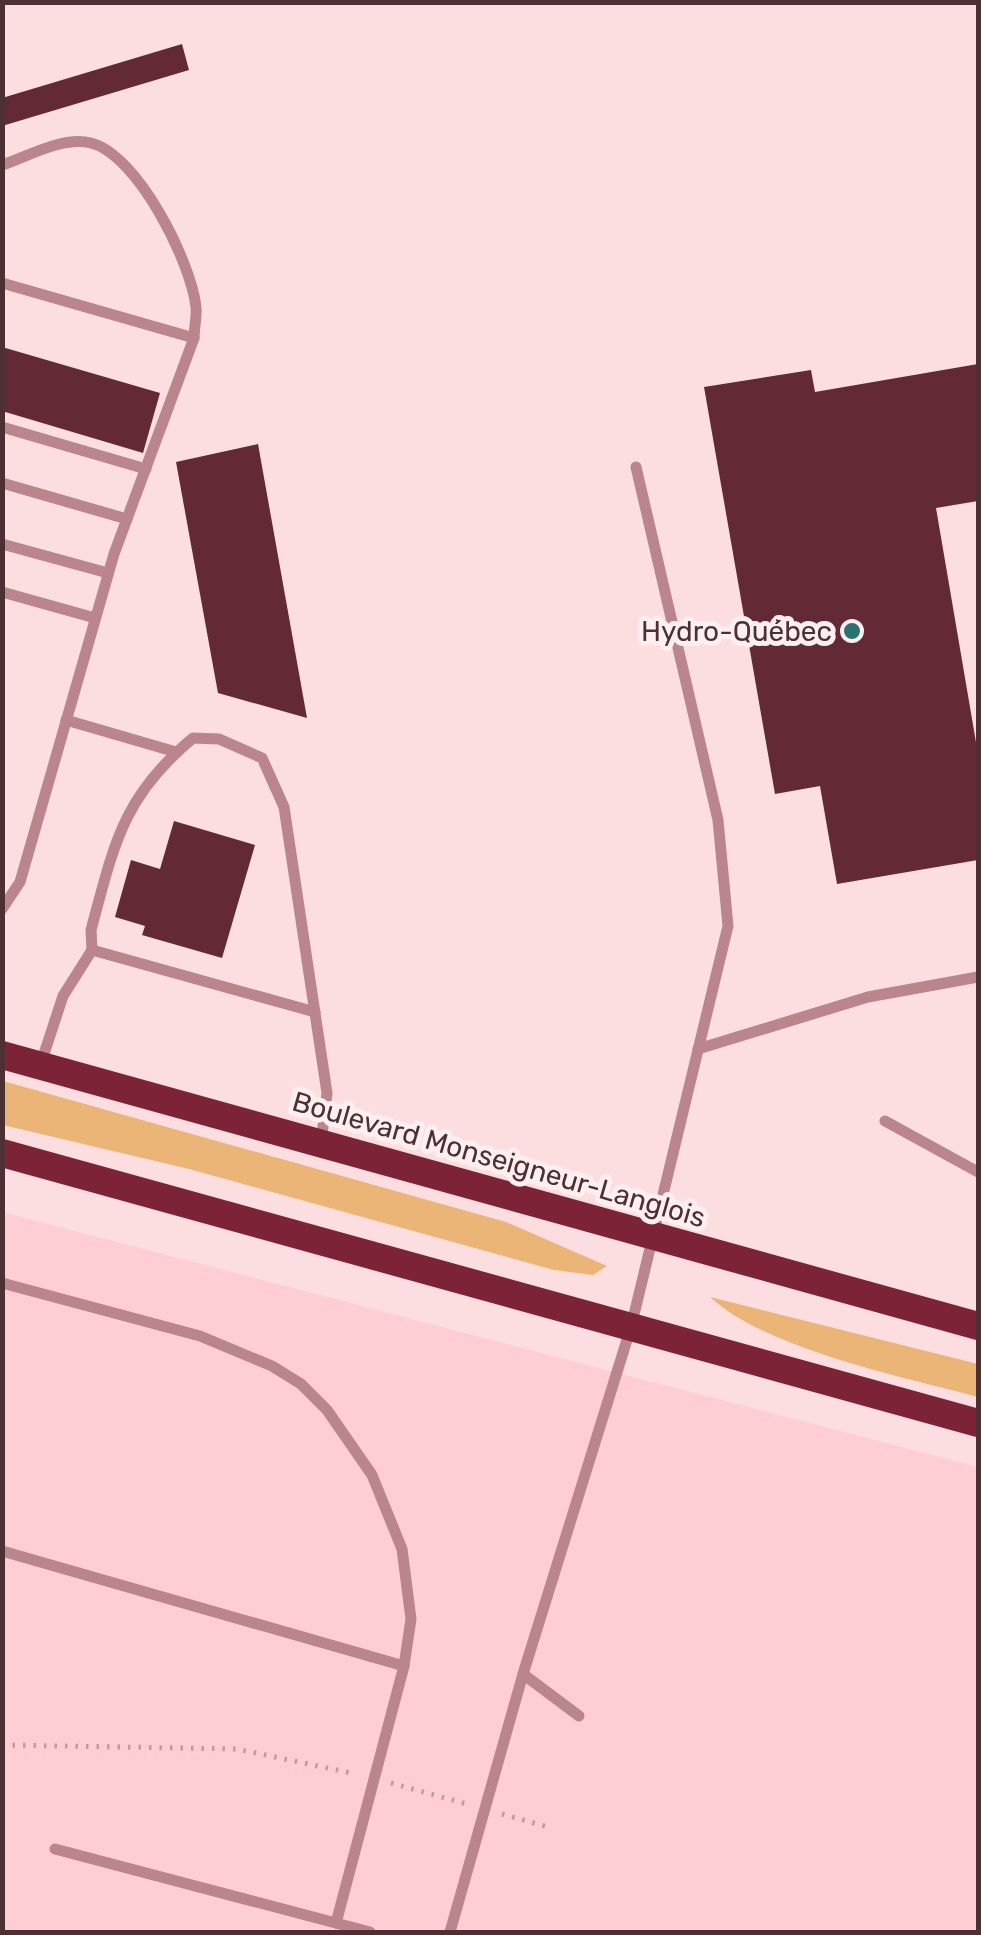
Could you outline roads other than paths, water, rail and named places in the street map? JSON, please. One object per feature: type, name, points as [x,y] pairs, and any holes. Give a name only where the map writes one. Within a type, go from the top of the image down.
[{"type":"highway","name":"Boulevard Monseigneur-Langlois","points":[[2,1055],[978,1326]]},
{"type":"highway","points":[[2,1154],[978,1423]]},
{"type":"lane","points":[[2,165],[70,141],[94,144],[114,155],[156,210],[185,267],[196,308],[194,338],[108,574],[20,882],[2,910]]},
{"type":"lane","points":[[2,283],[194,338]]},
{"type":"lane","points":[[2,427],[146,469]]},
{"type":"lane","points":[[450,1932],[523,1674],[631,1327],[728,926],[718,820],[636,467]]},
{"type":"lane","points":[[2,483],[127,520]]},
{"type":"lane","points":[[2,544],[108,574]]},
{"type":"lane","points":[[2,592],[96,618]]},
{"type":"lane","points":[[66,720],[176,752]]},
{"type":"lane","points":[[40,1066],[63,996],[92,950],[91,930],[128,810],[176,752],[193,738],[220,739],[262,758],[284,807],[327,1093],[321,1143]]},
{"type":"lane","points":[[2,878],[20,882]]},
{"type":"lane","points":[[92,950],[315,1012]]},
{"type":"lane","points":[[698,1049],[868,997],[978,977]]},
{"type":"lane","points":[[885,1121],[978,1172]]},
{"type":"lane","points":[[2,1283],[200,1336],[257,1358],[302,1384],[356,1446],[390,1511],[409,1583],[411,1620],[404,1666],[336,1924]]},
{"type":"lane","points":[[2,1551],[404,1666]]},
{"type":"lane","points":[[523,1674],[579,1716]]},
{"type":"lane","points":[[54,1850],[370,1932]]},
{"type":"place","name":"Hydro-Québec","points":[[852,631]]}]
